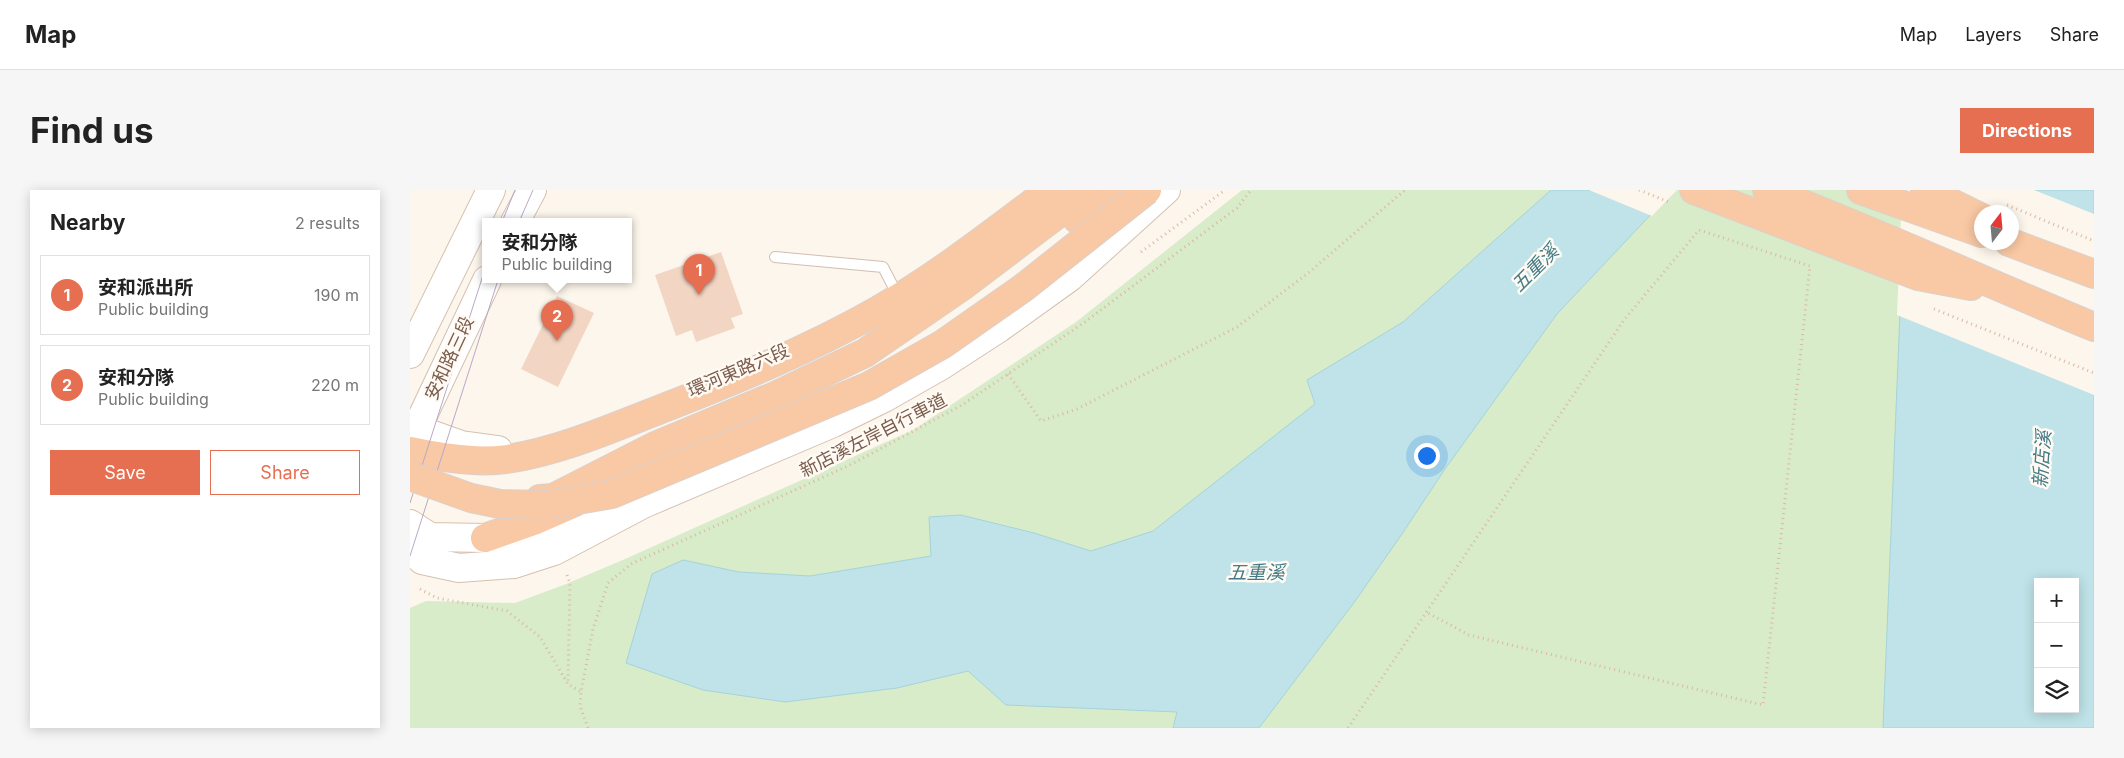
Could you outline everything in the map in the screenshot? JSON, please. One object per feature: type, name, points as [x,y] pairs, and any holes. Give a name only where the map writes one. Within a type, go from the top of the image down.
[{"type":"highway","points":[[411,436],[429,455],[479,459],[507,459],[576,442],[780,361],[878,311],[965,254],[1050,190]]},
{"type":"highway","points":[[410,468],[503,502],[553,498],[654,446],[775,396],[865,353],[961,287],[1089,190]]},
{"type":"highway","points":[[485,538],[536,520],[782,413],[868,370],[926,330],[1116,190]]},
{"type":"highway","points":[[410,476],[471,498],[500,504],[549,505],[612,494],[868,386],[943,344],[1023,288],[1147,190]]},
{"type":"highway","points":[[1694,190],[1918,276],[2016,295]]},
{"type":"highway","points":[[1767,190],[1919,251],[2016,295],[2094,327]]},
{"type":"highway","points":[[1860,190],[1974,230]]},
{"type":"highway","points":[[1925,190],[1974,214]]},
{"type":"highway","points":[[2019,238],[2059,260]]},
{"type":"highway","points":[[2019,246],[2094,274]]},
{"type":"main road","name":"安和路三段","points":[[410,354],[491,190]]},
{"type":"main road","points":[[517,218],[532,190]]},
{"type":"main road","name":"環河東路六段","points":[[411,436],[461,445],[520,452],[551,444],[686,393],[790,349],[896,292],[940,264],[1032,190]]},
{"type":"main road","points":[[410,547],[422,560],[458,568],[514,564],[554,551],[643,504],[833,423],[884,398],[942,365],[999,328],[1070,276],[1166,190]]},
{"type":"main road","name":"安和路三段","points":[[411,436],[486,283]]},
{"type":"main road","points":[[440,292],[474,307]]},
{"type":"main road","points":[[410,524],[430,536],[485,538],[508,542],[643,504]]},
{"type":"lane","points":[[775,257],[883,267],[896,292]]},
{"type":"path","name":"新店溪左岸自行車道","points":[[588,728],[580,706],[593,629],[608,583],[631,564],[848,466],[962,405],[1085,322],[1237,208],[1251,190]]},
{"type":"path","points":[[1008,374],[1041,421],[1077,410],[1237,327],[1307,274],[1405,190]]},
{"type":"path","points":[[2019,211],[2094,241]]},
{"type":"path","points":[[1348,728],[1426,612],[1624,320],[1699,230],[1810,266],[1763,705],[1469,635],[1426,612]]},
{"type":"path","points":[[566,573],[570,584],[568,684]]},
{"type":"path","points":[[413,586],[437,598],[507,611],[540,637],[568,684],[581,692]]},
{"type":"green space","points":[[1242,190],[1905,190],[2094,395],[2094,728],[410,728],[410,608],[426,601],[515,603],[625,559],[913,430],[1076,322]]},
{"type":"water","name":"五重溪","points":[[1551,190],[1674,190],[1557,314],[1445,469],[1353,604],[1259,728],[1173,728],[1177,712],[1006,705],[968,671],[897,688],[785,702],[703,690],[626,663],[652,574],[683,560],[739,572],[810,576],[931,556],[929,517],[961,515],[1034,533],[1091,551],[1153,531],[1315,404],[1307,380],[1403,322]]},
{"type":"water","name":"新店溪","points":[[1905,190],[2094,190],[2094,728],[1883,728]]},
{"type":"pier","points":[[1589,190],[1677,190],[1652,216]]},
{"type":"pier","points":[[1902,190],[2034,190],[2094,214],[2094,395],[1897,315]]},
{"type":"building","points":[[721,252],[743,314],[731,318],[735,328],[696,342],[692,330],[676,336],[655,275]]},
{"type":"building","points":[[557,296],[594,313],[558,387],[521,369]]},
{"type":"tram line","points":[[504,218],[515,190]]},
{"type":"tram line","points":[[521,218],[533,190]]},
{"type":"tram line","points":[[410,503],[482,278]]},
{"type":"tram line","points":[[410,556],[497,283]]},
{"type":"place","name":"安和派出所","points":[[699,295]]},
{"type":"place","name":"安和分隊","points":[[557,341]]}]
